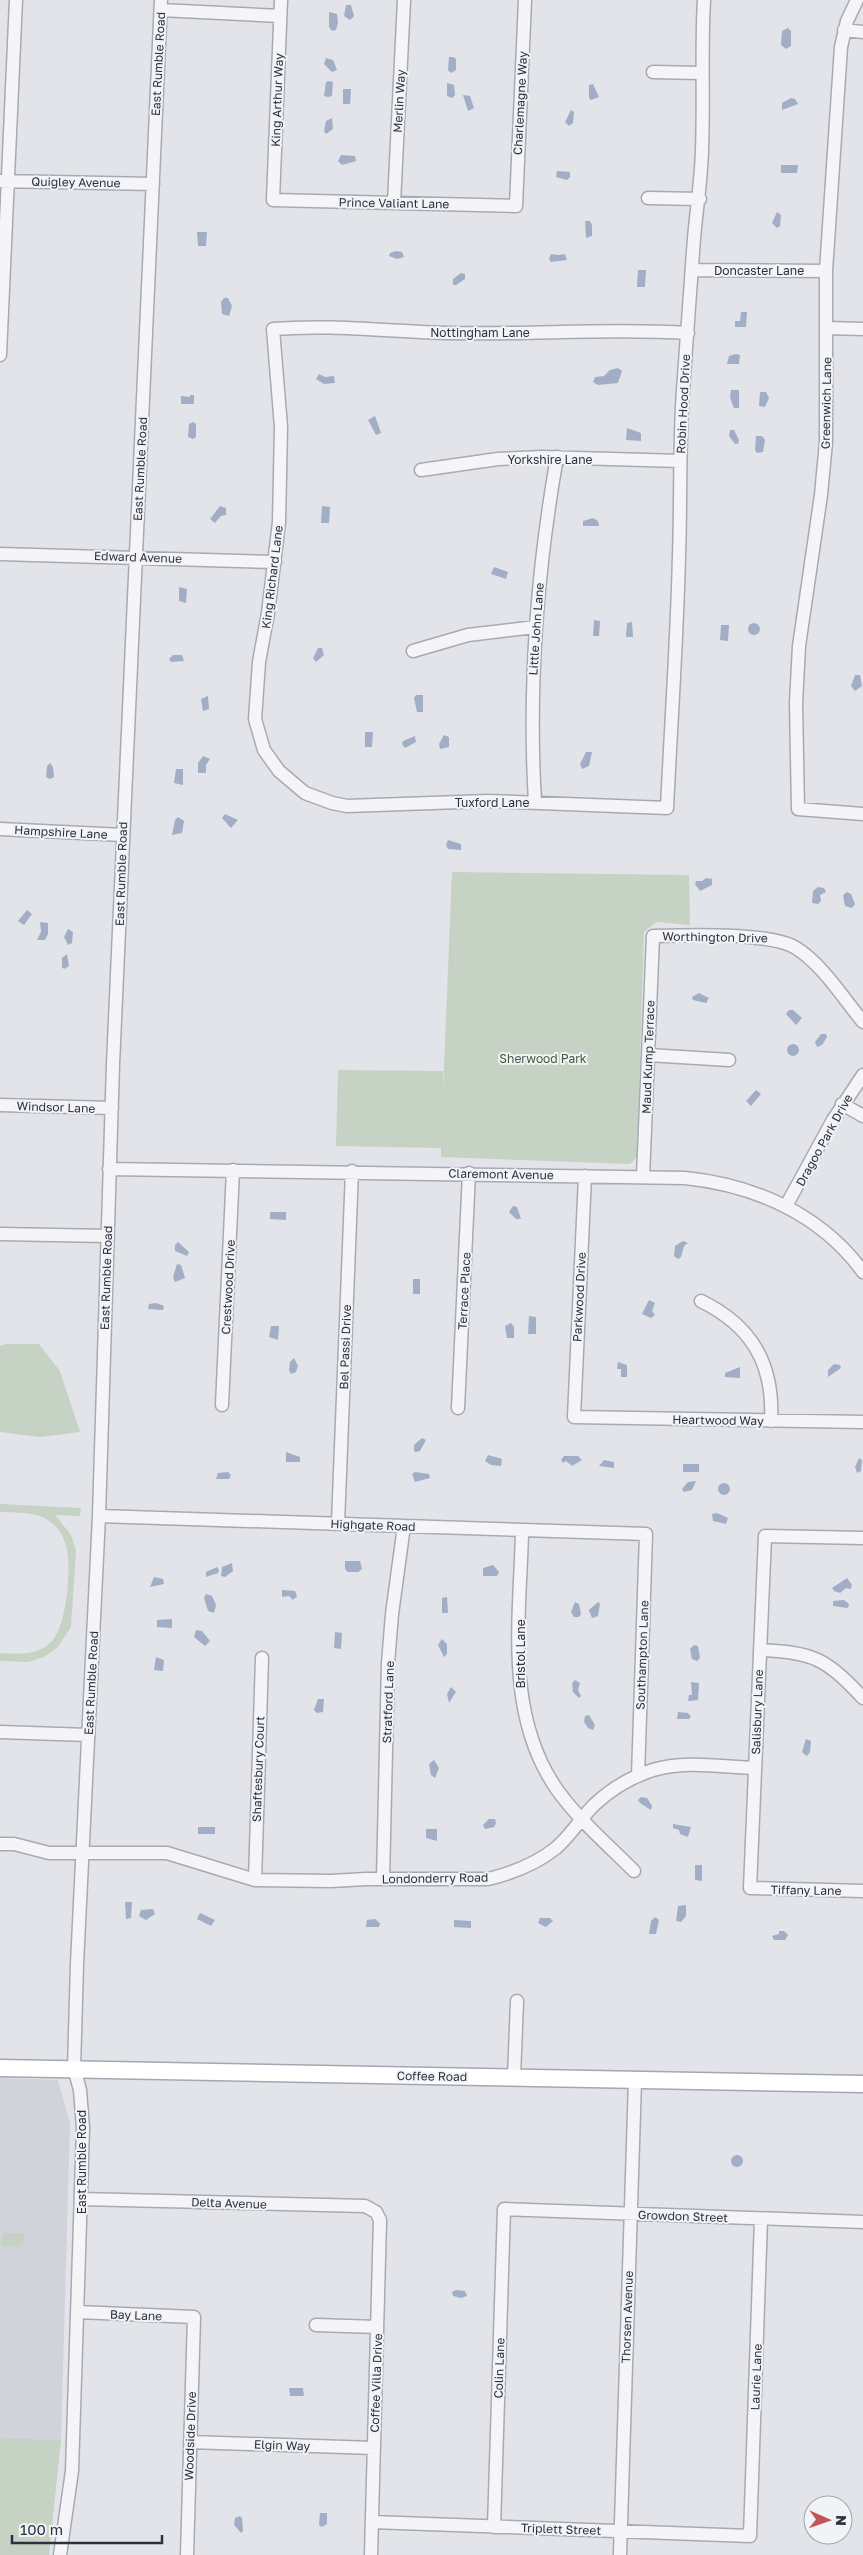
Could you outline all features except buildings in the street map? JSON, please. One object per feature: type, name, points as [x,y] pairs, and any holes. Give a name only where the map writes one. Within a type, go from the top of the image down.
[{"type":"main road","name":"Coffee Road","points":[[0,2068],[863,2084]]},
{"type":"street","points":[[0,355],[4,181],[16,0]]},
{"type":"street","name":"King Arthur Way","points":[[273,200],[281,0]]},
{"type":"street","name":"Merlin Way","points":[[394,203],[404,0]]},
{"type":"street","name":"Charlemagne Way","points":[[516,206],[525,0]]},
{"type":"street","name":"Robin Hood Drive","points":[[667,808],[679,557],[680,461],[688,333],[700,199],[702,148],[701,73],[704,0]]},
{"type":"street","name":"Greenwich Lane","points":[[858,0],[844,30],[841,46],[826,271],[827,390],[825,451],[821,495],[799,646],[796,704],[798,808],[863,814]]},
{"type":"street","points":[[161,5],[280,16]]},
{"type":"street","name":"East Rumble Road","points":[[60,2555],[72,2471],[83,2128],[80,2090],[74,2068],[81,1853],[99,1516],[106,1236],[161,5]]},
{"type":"street","points":[[844,30],[863,32]]},
{"type":"street","points":[[653,72],[701,73]]},
{"type":"street","name":"Quigley Avenue","points":[[4,181],[153,184]]},
{"type":"street","points":[[648,198],[700,199]]},
{"type":"street","name":"Prince Valiant Lane","points":[[273,200],[516,206]]},
{"type":"street","name":"Doncaster Lane","points":[[693,270],[826,271]]},
{"type":"street","name":"Nottingham Lane","points":[[273,329],[336,326],[452,333],[558,330],[688,333]]},
{"type":"street","points":[[826,328],[863,329]]},
{"type":"street","name":"King Richard Lane","points":[[273,329],[281,436],[281,483],[275,562],[259,662],[255,719],[264,750],[275,766],[293,784],[317,798]]},
{"type":"street","name":"Yorkshire Lane","points":[[421,470],[498,459],[557,457],[680,461]]},
{"type":"street","name":"Little John Lane","points":[[535,802],[532,725],[535,627],[541,556],[557,457]]},
{"type":"street","name":"Edward Avenue","points":[[0,554],[275,562]]},
{"type":"street","points":[[413,651],[468,635],[535,627]]},
{"type":"street","name":"Tuxford Lane","points":[[317,798],[339,804],[363,806],[435,802],[535,802],[667,808]]},
{"type":"street","name":"Hampshire Lane","points":[[0,829],[123,835]]},
{"type":"street","name":"Worthington Drive","points":[[653,936],[767,938],[789,944],[807,956],[863,1022]]},
{"type":"street","name":"Maud Kump Terrace","points":[[643,1177],[653,936]]},
{"type":"street","points":[[648,1055],[730,1060]]},
{"type":"street","name":"Dragoo Park Drive","points":[[786,1206],[842,1104],[863,1075]]},
{"type":"street","points":[[842,1104],[863,1116]]},
{"type":"street","name":"Windsor Lane","points":[[0,1105],[112,1108]]},
{"type":"street","name":"Claremont Avenue","points":[[109,1169],[469,1173],[643,1177],[710,1181],[758,1194],[786,1206],[826,1234],[863,1272]]},
{"type":"street","name":"Crestwood Drive","points":[[222,1405],[233,1170]]},
{"type":"street","name":"Bel Passi Drive","points":[[338,1523],[352,1171]]},
{"type":"street","name":"Terrace Place","points":[[458,1408],[469,1173]]},
{"type":"street","name":"Parkwood Drive","points":[[574,1417],[585,1176]]},
{"type":"street","points":[[0,1234],[106,1236]]},
{"type":"street","points":[[701,1301],[732,1320],[751,1340],[760,1354],[770,1383],[772,1421]]},
{"type":"street","name":"Heartwood Way","points":[[574,1417],[863,1422]]},
{"type":"street","name":"Highgate Road","points":[[99,1516],[338,1523],[522,1532],[646,1534]]},
{"type":"street","name":"Stratford Lane","points":[[383,1879],[388,1663],[392,1614],[404,1526]]},
{"type":"street","name":"Bristol Lane","points":[[522,1532],[519,1672],[523,1712],[533,1743],[548,1776],[582,1819],[634,1871]]},
{"type":"street","name":"Southampton Lane","points":[[638,1776],[646,1534]]},
{"type":"street","name":"Salisbury Lane","points":[[750,1888],[765,1536],[863,1538]]},
{"type":"street","points":[[760,1650],[797,1652],[821,1660],[833,1668],[863,1698]]},
{"type":"street","name":"Shaftesbury Court","points":[[254,1880],[262,1658]]},
{"type":"street","points":[[0,1732],[88,1735]]},
{"type":"street","name":"Londonderry Road","points":[[0,1844],[14,1844],[49,1853],[167,1853],[254,1880],[471,1880],[505,1875],[542,1858],[558,1847],[582,1819],[610,1792],[638,1776],[654,1770],[680,1766],[755,1768]]},
{"type":"street","name":"Tiffany Lane","points":[[750,1888],[863,1891]]},
{"type":"street","points":[[514,2077],[517,2001]]},
{"type":"street","name":"Thorsen Avenue","points":[[620,2555],[635,2080]]},
{"type":"street","name":"Delta Avenue","points":[[81,2199],[365,2206],[376,2212]]},
{"type":"street","name":"Growdon Street","points":[[504,2209],[863,2222]]},
{"type":"street","name":"Colin Lane","points":[[494,2527],[504,2209]]},
{"type":"street","name":"Coffee Villa Drive","points":[[371,2555],[380,2220],[376,2212]]},
{"type":"street","name":"Laurie Lane","points":[[750,2536],[761,2219]]},
{"type":"street","name":"Bay Lane","points":[[78,2312],[194,2317]]},
{"type":"street","name":"Woodside Drive","points":[[187,2555],[194,2317]]},
{"type":"street","points":[[316,2325],[377,2327]]},
{"type":"street","name":"Elgin Way","points":[[190,2442],[374,2448]]},
{"type":"street","name":"Triplett Street","points":[[372,2522],[750,2536]]},
{"type":"shaded area","points":[[0,2078],[58,2080],[70,2124],[61,2440],[0,2438]]},
{"type":"green space","name":"Sherwood Park","points":[[452,872],[689,875],[690,925],[656,922],[644,932],[637,1157],[630,1164],[441,1157],[441,1148],[336,1146],[338,1070],[443,1071],[443,1089]]},
{"type":"green space","points":[[6,1344],[39,1344],[60,1371],[80,1432],[40,1437],[0,1432],[0,1346]]},
{"type":"green space","points":[[0,1504],[81,1508],[80,1516],[55,1515],[71,1535],[76,1551],[71,1627],[57,1648],[44,1657],[28,1662],[0,1661],[0,1653],[20,1654],[33,1652],[46,1647],[51,1642],[61,1623],[67,1596],[68,1555],[63,1536],[52,1523],[40,1516],[0,1512]]},
{"type":"green space","points":[[3,2233],[24,2233],[24,2244],[21,2244],[21,2247],[2,2246]]},
{"type":"green space","points":[[0,2438],[61,2440],[49,2555],[0,2555]]},
{"type":"water","points":[[346,5],[351,5],[354,16],[350,20],[344,16]]},
{"type":"water","points":[[329,12],[337,14],[338,23],[336,30],[332,31],[329,27]]},
{"type":"water","points":[[788,28],[791,31],[791,46],[786,49],[781,45],[782,31]]},
{"type":"water","points":[[449,57],[456,59],[456,70],[451,73],[448,70]]},
{"type":"water","points":[[326,58],[333,60],[337,70],[332,72],[324,64]]},
{"type":"water","points":[[326,82],[333,82],[332,96],[328,97],[324,96]]},
{"type":"water","points":[[447,83],[454,85],[455,95],[452,98],[447,96]]},
{"type":"water","points":[[593,84],[599,97],[591,100],[589,98],[589,85]]},
{"type":"water","points":[[343,89],[351,89],[350,104],[343,104]]},
{"type":"water","points":[[463,95],[470,96],[474,108],[468,111]]},
{"type":"water","points":[[791,98],[795,99],[798,104],[782,110],[782,103]]},
{"type":"water","points":[[571,110],[574,112],[573,123],[569,126],[565,122]]},
{"type":"water","points":[[332,118],[333,129],[326,134],[324,131],[326,121]]},
{"type":"water","points":[[341,155],[355,156],[356,161],[342,165],[338,161]]},
{"type":"water","points":[[781,165],[798,165],[797,173],[781,173]]},
{"type":"water","points":[[557,171],[570,172],[570,177],[567,180],[556,177]]},
{"type":"water","points":[[777,212],[781,215],[780,226],[777,228],[772,223]]},
{"type":"water","points":[[585,221],[590,221],[592,225],[592,236],[586,238]]},
{"type":"water","points":[[197,232],[207,232],[206,246],[198,246]]},
{"type":"water","points":[[402,252],[404,257],[397,259],[389,256],[390,253]]},
{"type":"water","points":[[551,254],[565,254],[567,260],[551,262],[549,259]]},
{"type":"water","points":[[638,270],[646,270],[645,287],[637,287]]},
{"type":"water","points":[[461,273],[465,274],[465,279],[453,285],[453,279]]},
{"type":"water","points":[[224,298],[228,298],[232,306],[229,316],[222,314],[221,302]]},
{"type":"water","points":[[741,312],[747,312],[746,327],[735,327],[735,321],[740,321]]},
{"type":"water","points":[[740,355],[739,364],[727,364],[729,356]]},
{"type":"water","points":[[618,368],[622,371],[618,383],[598,385],[593,382],[595,377],[604,376],[610,370]]},
{"type":"water","points":[[319,374],[325,377],[334,376],[335,383],[324,384],[316,379]]},
{"type":"water","points":[[731,390],[739,390],[739,408],[734,408],[730,398]]},
{"type":"water","points":[[760,392],[766,392],[769,398],[765,407],[759,406]]},
{"type":"water","points":[[190,395],[194,395],[194,404],[181,404],[181,396],[190,397]]},
{"type":"water","points":[[375,416],[381,433],[376,435],[368,420]]},
{"type":"water","points":[[193,422],[196,424],[196,437],[193,439],[188,437],[189,424]]},
{"type":"water","points":[[627,428],[641,433],[641,441],[626,440]]},
{"type":"water","points":[[730,430],[734,430],[739,440],[738,444],[735,444],[729,436]]},
{"type":"water","points":[[756,436],[762,436],[765,440],[763,452],[757,453],[755,450]]},
{"type":"water","points":[[220,506],[226,508],[226,515],[221,516],[215,523],[210,519]]},
{"type":"water","points":[[322,506],[330,507],[329,523],[321,523]]},
{"type":"water","points":[[593,518],[598,521],[599,526],[583,526],[583,521]]},
{"type":"water","points":[[494,567],[508,572],[506,579],[491,574]]},
{"type":"water","points":[[179,587],[187,589],[186,603],[179,601]]},
{"type":"water","points":[[594,620],[600,621],[599,636],[593,636]]},
{"type":"water","points":[[632,622],[633,637],[626,637],[627,623]]},
{"type":"water","points":[[752,623],[756,623],[760,629],[756,635],[752,635],[748,631],[748,627]]},
{"type":"water","points":[[721,625],[729,625],[728,641],[720,640]]},
{"type":"water","points":[[318,648],[322,648],[324,655],[316,662],[313,658]]},
{"type":"water","points":[[173,655],[182,655],[184,661],[171,662],[169,659]]},
{"type":"water","points":[[855,675],[860,675],[862,686],[855,691],[851,686]]},
{"type":"water","points":[[416,695],[423,695],[423,712],[417,712],[414,698]]},
{"type":"water","points":[[208,696],[209,709],[203,711],[201,699]]},
{"type":"water","points":[[365,732],[373,732],[372,747],[365,747]]},
{"type":"water","points":[[444,735],[449,737],[449,747],[440,749],[439,744]]},
{"type":"water","points":[[415,736],[416,742],[405,748],[402,744],[403,741]]},
{"type":"water","points":[[586,752],[592,752],[589,766],[582,769],[580,764]]},
{"type":"water","points":[[203,756],[210,759],[206,765],[206,773],[198,773],[198,763]]},
{"type":"water","points":[[50,763],[53,767],[54,777],[50,779],[46,777],[47,766]]},
{"type":"water","points":[[176,769],[183,769],[183,785],[174,783]]},
{"type":"water","points":[[225,814],[238,820],[231,828],[222,818]]},
{"type":"water","points":[[178,817],[184,821],[182,833],[172,835],[175,820]]},
{"type":"water","points":[[448,840],[461,844],[461,850],[448,849],[446,845]]},
{"type":"water","points":[[706,878],[712,879],[712,885],[700,891],[695,884],[696,881],[702,881]]},
{"type":"water","points":[[818,887],[824,888],[826,892],[820,895],[821,901],[818,904],[812,903],[813,891]]},
{"type":"water","points":[[847,892],[851,894],[855,904],[852,908],[845,906],[843,895]]},
{"type":"water","points":[[27,910],[32,914],[24,925],[18,921]]},
{"type":"water","points":[[40,922],[48,923],[48,934],[45,940],[37,940],[41,932]]},
{"type":"water","points":[[68,929],[73,932],[72,943],[68,945],[64,937]]},
{"type":"water","points":[[67,954],[69,966],[64,969],[62,967],[62,958]]},
{"type":"water","points":[[699,993],[709,998],[706,1003],[693,1000],[692,997]]},
{"type":"water","points":[[789,1010],[793,1010],[802,1018],[796,1025],[786,1014]]},
{"type":"water","points":[[821,1034],[826,1034],[827,1037],[822,1045],[817,1047],[815,1042]]},
{"type":"water","points":[[793,1044],[799,1050],[793,1056],[787,1050]]},
{"type":"water","points":[[756,1090],[761,1094],[751,1106],[746,1101]]},
{"type":"water","points":[[513,1206],[517,1207],[521,1219],[516,1219],[509,1212]]},
{"type":"water","points":[[270,1212],[286,1212],[286,1220],[270,1219]]},
{"type":"water","points":[[683,1241],[688,1243],[684,1246],[681,1257],[678,1259],[674,1256],[675,1246]]},
{"type":"water","points":[[178,1242],[189,1252],[187,1256],[175,1251],[175,1245]]},
{"type":"water","points":[[177,1264],[181,1265],[185,1278],[175,1282],[173,1277]]},
{"type":"water","points":[[413,1279],[420,1279],[420,1294],[413,1294]]},
{"type":"water","points":[[649,1300],[655,1303],[652,1311],[655,1315],[651,1318],[642,1314]]},
{"type":"water","points":[[156,1303],[164,1306],[163,1310],[148,1309],[149,1304]]},
{"type":"water","points":[[529,1316],[536,1317],[536,1334],[528,1334]]},
{"type":"water","points":[[511,1323],[514,1327],[514,1338],[507,1338],[505,1326]]},
{"type":"water","points":[[271,1326],[279,1326],[278,1340],[269,1337]]},
{"type":"water","points":[[294,1358],[298,1366],[296,1372],[291,1374],[289,1370],[290,1362]]},
{"type":"water","points":[[618,1362],[627,1365],[627,1377],[621,1377],[621,1369],[617,1369]]},
{"type":"water","points":[[834,1364],[840,1365],[841,1368],[828,1377],[828,1370]]},
{"type":"water","points":[[740,1367],[740,1378],[725,1377],[725,1373]]},
{"type":"water","points":[[422,1438],[426,1440],[420,1451],[414,1451],[414,1445]]},
{"type":"water","points":[[286,1452],[300,1457],[300,1462],[286,1462]]},
{"type":"water","points":[[488,1455],[502,1459],[501,1466],[491,1465],[485,1461]]},
{"type":"water","points":[[564,1456],[578,1456],[582,1460],[572,1466],[566,1461],[563,1463],[561,1460]]},
{"type":"water","points":[[859,1458],[862,1460],[861,1471],[857,1473],[855,1467]]},
{"type":"water","points":[[604,1460],[614,1462],[614,1468],[599,1466]]},
{"type":"water","points":[[683,1464],[699,1464],[699,1472],[683,1472]]},
{"type":"water","points":[[228,1472],[231,1475],[229,1479],[216,1479],[218,1473]]},
{"type":"water","points":[[415,1472],[429,1474],[430,1478],[415,1482],[412,1474]]},
{"type":"water","points":[[696,1481],[692,1490],[684,1492],[682,1489],[688,1482]]},
{"type":"water","points":[[722,1483],[726,1483],[730,1489],[726,1495],[722,1495],[718,1491],[718,1487]]},
{"type":"water","points":[[717,1513],[728,1518],[726,1524],[713,1521],[712,1514]]},
{"type":"water","points":[[345,1561],[360,1561],[362,1569],[358,1572],[348,1572],[345,1569]]},
{"type":"water","points":[[232,1563],[233,1571],[225,1577],[221,1576],[222,1567]]},
{"type":"water","points":[[493,1565],[499,1572],[497,1576],[483,1576],[483,1568]]},
{"type":"water","points":[[217,1567],[218,1573],[206,1577],[206,1572]]},
{"type":"water","points":[[154,1577],[163,1579],[164,1584],[150,1587]]},
{"type":"water","points":[[847,1578],[852,1585],[851,1589],[846,1588],[840,1593],[834,1591],[832,1588]]},
{"type":"water","points":[[282,1590],[295,1591],[297,1596],[293,1600],[289,1596],[282,1597]]},
{"type":"water","points":[[206,1594],[212,1596],[216,1605],[214,1613],[208,1611],[204,1598]]},
{"type":"water","points":[[447,1597],[448,1613],[442,1613],[442,1598]]},
{"type":"water","points":[[844,1600],[849,1604],[848,1608],[833,1606],[833,1601]]},
{"type":"water","points":[[575,1602],[579,1604],[581,1614],[579,1617],[574,1617],[571,1612]]},
{"type":"water","points":[[598,1602],[600,1604],[598,1616],[592,1618],[589,1610]]},
{"type":"water","points":[[172,1619],[172,1628],[157,1627],[157,1620]]},
{"type":"water","points":[[196,1630],[202,1631],[210,1641],[205,1646],[194,1637]]},
{"type":"water","points":[[335,1632],[342,1633],[341,1649],[334,1648]]},
{"type":"water","points":[[442,1639],[447,1644],[447,1654],[444,1657],[438,1645]]},
{"type":"water","points":[[694,1645],[698,1646],[700,1658],[697,1661],[692,1659],[690,1649]]},
{"type":"water","points":[[156,1657],[164,1660],[163,1671],[154,1670]]},
{"type":"water","points":[[575,1680],[580,1683],[578,1690],[581,1696],[579,1698],[573,1692],[572,1683]]},
{"type":"water","points":[[691,1682],[699,1683],[698,1700],[688,1701],[689,1695],[692,1695]]},
{"type":"water","points":[[451,1687],[456,1692],[449,1703],[447,1694]]},
{"type":"water","points":[[318,1699],[324,1699],[323,1712],[317,1713],[314,1710]]},
{"type":"water","points":[[678,1712],[688,1713],[691,1717],[689,1719],[677,1719]]},
{"type":"water","points":[[589,1715],[595,1725],[593,1730],[588,1728],[584,1722],[585,1716]]},
{"type":"water","points":[[806,1739],[811,1741],[810,1752],[807,1756],[802,1752]]},
{"type":"water","points":[[434,1760],[439,1768],[435,1778],[431,1775],[429,1764]]},
{"type":"water","points":[[641,1797],[647,1798],[652,1806],[651,1810],[640,1803],[638,1800]]},
{"type":"water","points":[[489,1819],[495,1819],[496,1823],[494,1827],[485,1829],[483,1825]]},
{"type":"water","points":[[673,1824],[691,1827],[688,1837],[680,1834],[679,1830],[673,1828]]},
{"type":"water","points":[[198,1827],[215,1827],[215,1834],[198,1834]]},
{"type":"water","points":[[426,1829],[437,1829],[437,1841],[426,1838]]},
{"type":"water","points":[[695,1865],[702,1865],[702,1881],[695,1880]]},
{"type":"water","points":[[125,1902],[132,1902],[131,1918],[126,1919]]},
{"type":"water","points":[[686,1905],[686,1916],[681,1922],[676,1921],[678,1906]]},
{"type":"water","points":[[153,1909],[155,1914],[146,1920],[139,1916],[141,1910]]},
{"type":"water","points":[[200,1913],[215,1920],[211,1926],[197,1919]]},
{"type":"water","points":[[655,1917],[659,1920],[656,1934],[649,1934],[651,1921]]},
{"type":"water","points":[[540,1918],[550,1918],[553,1921],[546,1927],[538,1923]]},
{"type":"water","points":[[375,1919],[380,1923],[379,1927],[366,1927],[367,1920]]},
{"type":"water","points":[[454,1920],[471,1921],[471,1928],[454,1927]]},
{"type":"water","points":[[779,1931],[784,1931],[788,1935],[785,1940],[774,1940],[772,1936],[779,1934]]},
{"type":"water","points":[[737,2155],[743,2161],[737,2167],[731,2161]]},
{"type":"water","points":[[456,2290],[465,2291],[467,2296],[461,2298],[453,2296],[452,2292]]},
{"type":"water","points":[[289,2388],[303,2388],[304,2396],[290,2396]]},
{"type":"water","points":[[320,2513],[327,2513],[327,2524],[322,2527],[319,2525]]},
{"type":"water","points":[[240,2516],[242,2518],[243,2531],[241,2533],[234,2525],[235,2518]]}]
